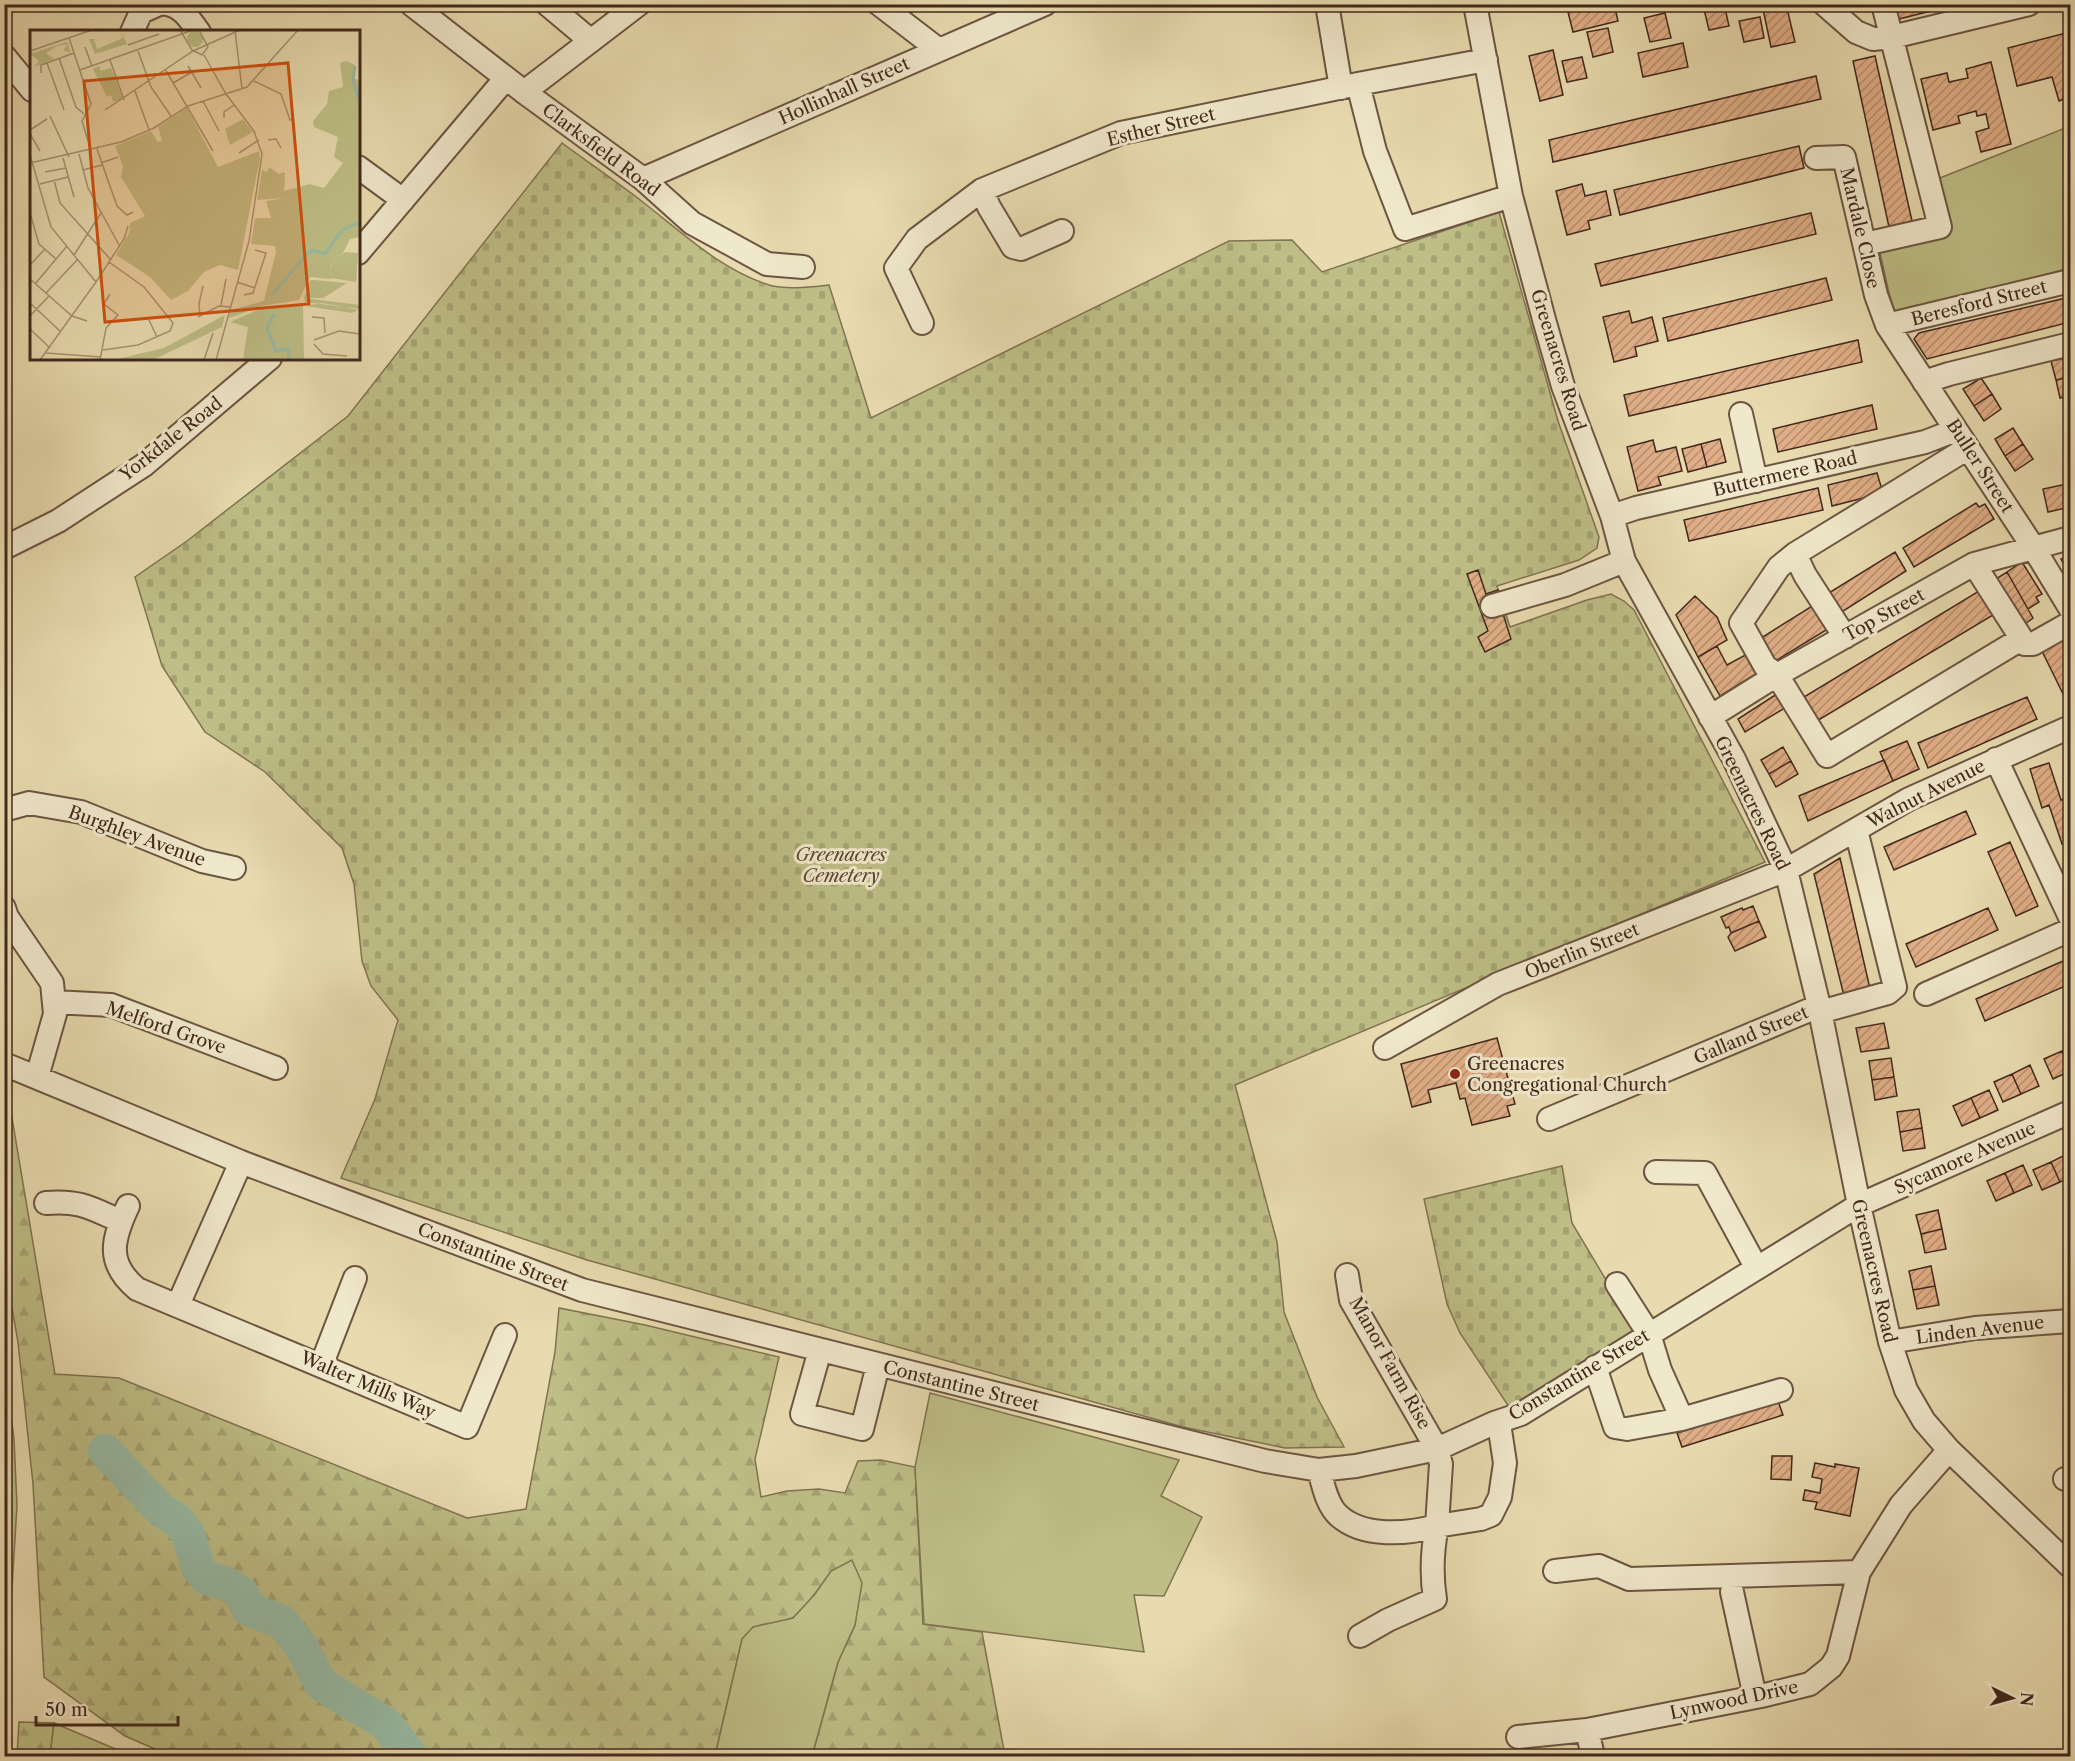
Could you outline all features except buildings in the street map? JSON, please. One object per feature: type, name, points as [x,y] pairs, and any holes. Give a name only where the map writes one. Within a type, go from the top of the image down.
[{"type":"street","points":[[133,30],[141,12],[159,4]]},
{"type":"street","points":[[167,4],[185,13],[198,30]]},
{"type":"street","name":"Clarksfield Road","points":[[411,4],[524,92],[643,179],[692,223],[767,264],[803,267]]},
{"type":"street","points":[[547,4],[591,41]]},
{"type":"street","points":[[524,92],[639,4]]},
{"type":"street","points":[[879,4],[939,50]]},
{"type":"street","name":"Hollinhall Street","points":[[643,179],[1044,4]]},
{"type":"street","points":[[1327,4],[1350,86],[1405,229],[1511,196]]},
{"type":"street","name":"Greenacres Road","points":[[1475,4],[1511,196],[1563,386],[1612,516],[1624,561],[1750,791],[1786,870],[1820,1009],[1859,1205],[1890,1342],[1905,1390],[1915,1407],[1949,1450],[2070,1566]]},
{"type":"street","points":[[1824,4],[1856,32],[1873,39],[1892,37],[2029,4]]},
{"type":"street","points":[[1865,244],[1940,227],[1883,4]]},
{"type":"street","points":[[4,56],[30,88]]},
{"type":"street","name":"Esther Street","points":[[922,323],[896,268],[917,239],[982,190],[1121,133],[1486,60]]},
{"type":"street","points":[[360,251],[506,78]]},
{"type":"street","name":"Mardale Close","points":[[1816,158],[1844,157],[1876,295],[1887,325]]},
{"type":"street","points":[[360,168],[403,200]]},
{"type":"street","points":[[982,190],[989,207],[1013,247],[1021,249],[1062,231]]},
{"type":"street","name":"Beresford Street","points":[[1887,325],[2070,281]]},
{"type":"street","name":"Buller Street","points":[[1887,325],[2033,547],[2070,608]]},
{"type":"street","points":[[1924,382],[2070,344]]},
{"type":"street","name":"Yorkdale Road","points":[[4,548],[58,520],[144,465],[268,360]]},
{"type":"street","points":[[1741,414],[1756,481]]},
{"type":"street","points":[[1962,439],[1779,567],[1741,623],[1765,666],[1777,675],[1827,756],[2021,639]]},
{"type":"street","name":"Buttermere Road","points":[[1612,516],[1636,508],[1925,442],[1962,439]]},
{"type":"street","name":"Top Street","points":[[1710,717],[1777,675],[1974,564],[2070,538]]},
{"type":"street","points":[[1795,554],[1805,575],[1845,637]]},
{"type":"street","points":[[1492,606],[1565,585],[1624,561]]},
{"type":"street","points":[[1974,564],[2025,644],[2033,644],[2070,623]]},
{"type":"street","name":"Walnut Avenue","points":[[1786,870],[1909,799],[2070,727]]},
{"type":"street","points":[[1996,759],[2070,917]]},
{"type":"street","name":"Burghley Avenue","points":[[4,810],[29,803],[81,812],[202,861],[234,868]]},
{"type":"street","name":"Galland Street","points":[[1549,1119],[1820,1009],[1888,993],[1894,987],[1856,830]]},
{"type":"street","name":"Oberlin Street","points":[[1386,1048],[1498,984],[1786,870]]},
{"type":"street","points":[[4,908],[7,917],[52,983],[55,1014],[37,1077]]},
{"type":"street","points":[[1926,994],[2070,930]]},
{"type":"street","name":"Melford Grove","points":[[54,1002],[111,1005],[276,1068]]},
{"type":"street","name":"Constantine Street","points":[[4,1064],[241,1162],[582,1290],[1265,1461],[1319,1470],[1356,1466],[1437,1449],[1494,1423],[1521,1414],[1859,1205]]},
{"type":"street","name":"Sycamore Avenue","points":[[1859,1205],[2070,1112]]},
{"type":"street","points":[[178,1305],[241,1162]]},
{"type":"street","points":[[1656,1172],[1705,1173],[1756,1267]]},
{"type":"street","name":"Walter Mills Way","points":[[46,1203],[69,1201],[94,1209],[124,1214],[116,1239],[117,1267],[137,1289],[467,1427],[505,1335]]},
{"type":"street","name":"Manor Farm Rise","points":[[1347,1275],[1351,1300],[1437,1449]]},
{"type":"street","points":[[321,1366],[355,1278]]},
{"type":"street","points":[[1617,1284],[1649,1334],[1656,1359],[1682,1419]]},
{"type":"street","name":"Linden Avenue","points":[[1890,1342],[1975,1328],[2070,1321]]},
{"type":"street","points":[[820,1350],[802,1414],[862,1430],[878,1365]]},
{"type":"street","points":[[1595,1367],[1615,1427],[1628,1429],[1682,1419],[1781,1390]]},
{"type":"street","points":[[1319,1470],[1329,1500],[1338,1516],[1360,1528],[1388,1532],[1419,1531],[1481,1519],[1491,1515],[1500,1497],[1505,1463],[1500,1430]]},
{"type":"street","points":[[1360,1636],[1388,1620],[1435,1599],[1432,1581],[1432,1551],[1437,1526],[1441,1464],[1437,1449]]},
{"type":"street","name":"Lynwood Drive","points":[[1518,1737],[1587,1730],[1810,1684],[1831,1667],[1838,1656],[1859,1572],[1901,1505],[1949,1450]]},
{"type":"street","points":[[1556,1571],[1599,1566],[1629,1579],[1859,1572]]},
{"type":"street","points":[[1732,1592],[1755,1697]]},
{"type":"street","points":[[1587,1730],[1593,1756]]},
{"type":"green space","points":[[2070,126],[2070,268],[1896,316],[1876,235],[1934,220],[1925,184]]},
{"type":"green space","name":"Greenacres Cemetery","points":[[562,143],[634,195],[703,250],[734,270],[776,287],[799,288],[829,285],[871,418],[1229,241],[1292,240],[1322,272],[1499,212],[1558,421],[1599,537],[1597,548],[1579,560],[1497,586],[1510,627],[1611,594],[1634,610],[1765,862],[1235,1085],[1277,1242],[1284,1312],[1317,1397],[1344,1447],[1285,1448],[1183,1427],[587,1260],[341,1178],[375,1099],[398,1020],[371,986],[362,961],[354,884],[342,848],[265,772],[205,732],[162,666],[135,577],[187,541],[348,416]]},
{"type":"green space","points":[[4,1087],[7,1088],[55,1374],[119,1378],[467,1518],[526,1509],[555,1352],[559,1308],[645,1325],[779,1357],[755,1459],[761,1497],[787,1491],[819,1489],[845,1493],[858,1461],[881,1460],[915,1467],[923,1624],[982,1632],[1005,1756],[812,1756],[838,1662],[855,1625],[861,1583],[831,1572],[797,1615],[784,1621],[760,1625],[742,1639],[715,1756],[171,1756],[125,1736],[44,1677],[33,1484],[18,1342],[5,1268]]},
{"type":"green space","points":[[1562,1166],[1572,1223],[1636,1330],[1511,1410],[1460,1333],[1447,1304],[1424,1199]]},
{"type":"green space","points":[[5,1367],[14,1439],[17,1506],[5,1701]]},
{"type":"green space","points":[[930,1393],[1179,1460],[1161,1496],[1202,1517],[1164,1596],[1134,1595],[1144,1652],[924,1624],[915,1467]]},
{"type":"green space","points":[[852,1560],[862,1583],[855,1625],[838,1662],[812,1756],[715,1756],[742,1639],[753,1627],[793,1618],[815,1594],[831,1571]]},
{"type":"green space","points":[[19,1722],[54,1723],[50,1756],[17,1756]]},
{"type":"green space","points":[[54,1723],[132,1756],[50,1756]]},
{"type":"waterway","points":[[105,1451],[161,1510],[177,1520],[188,1534],[198,1568],[206,1578],[225,1583],[242,1594],[248,1609],[282,1622],[302,1648],[321,1684],[386,1724],[411,1756]]},
{"type":"place","name":"Greenacres Congregational Church","points":[[1455,1074]]}]
